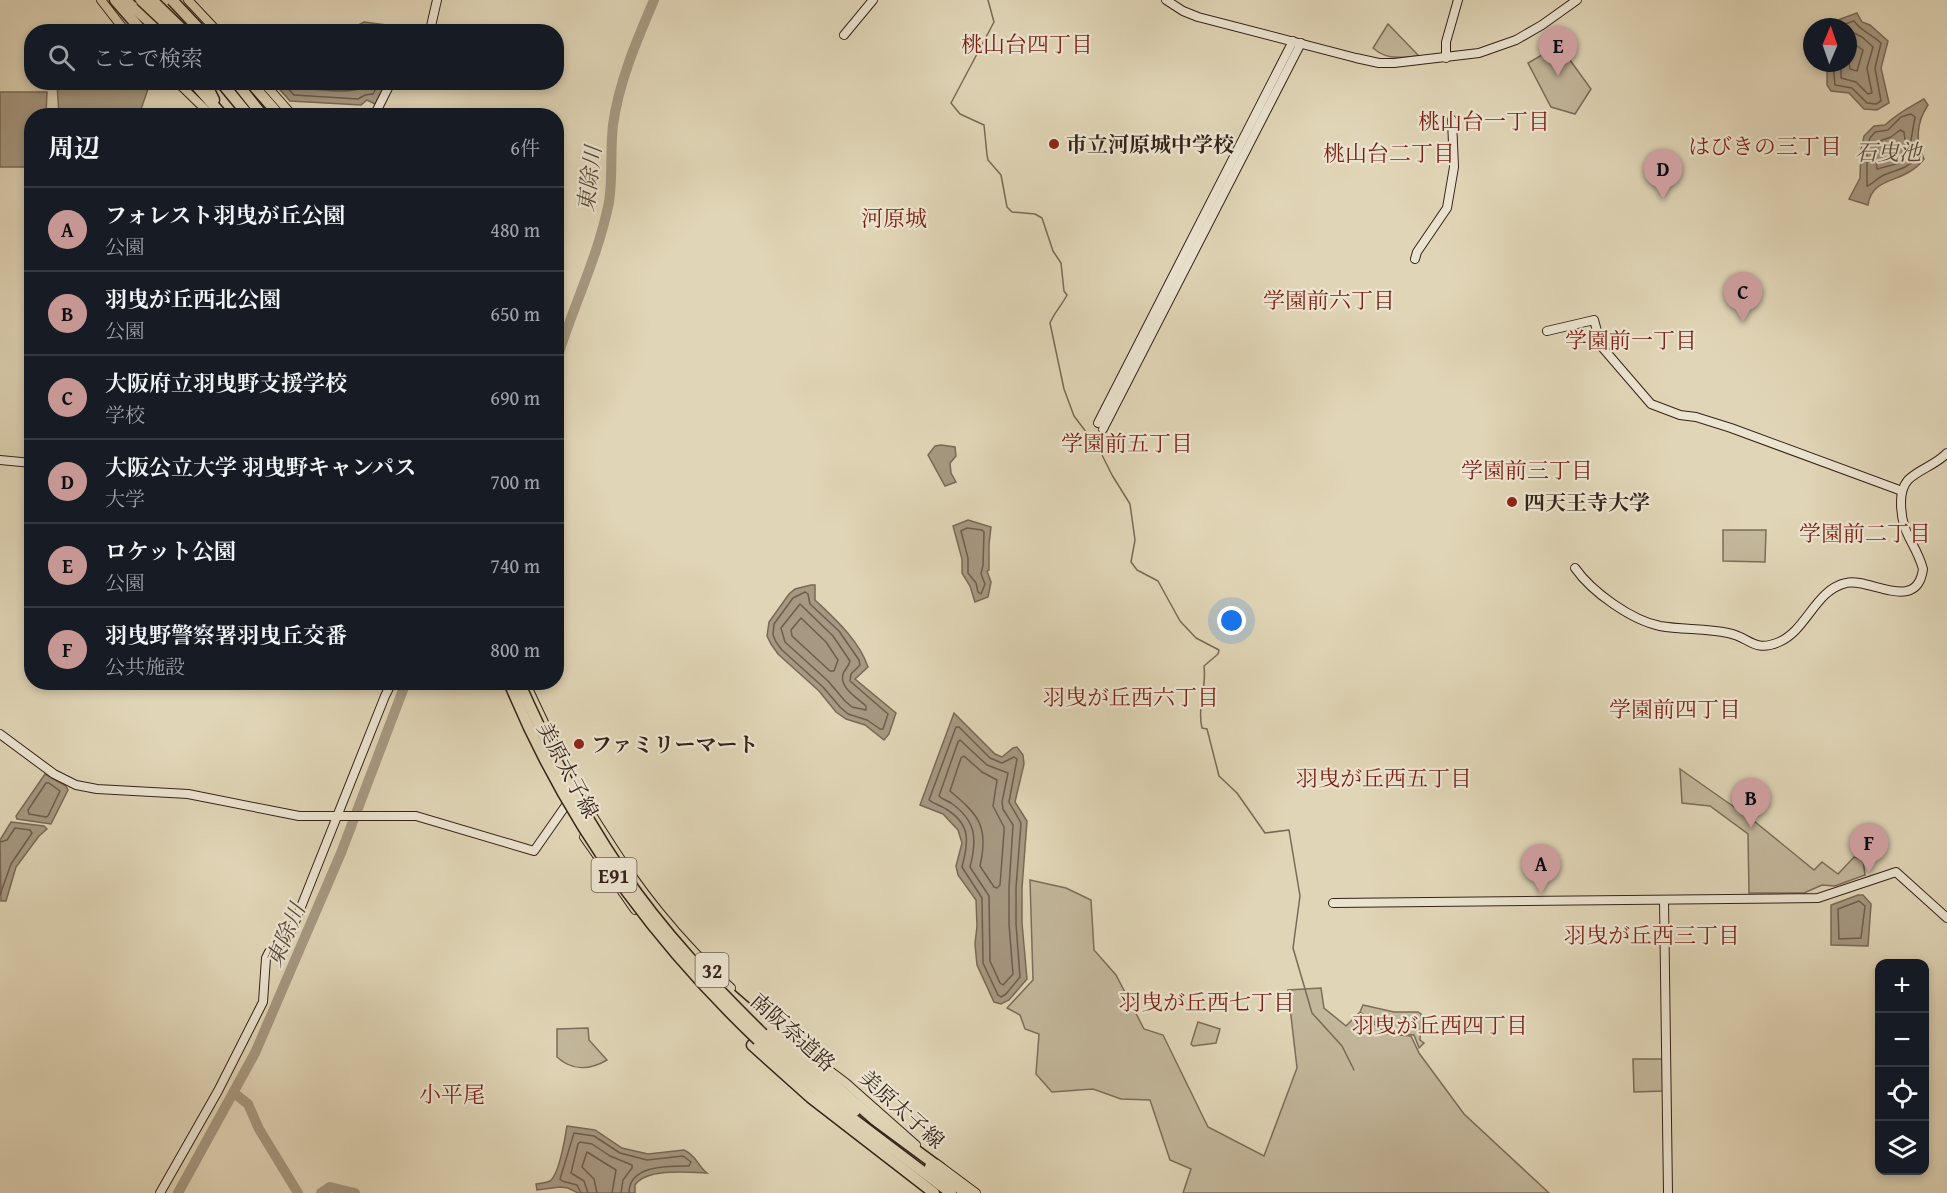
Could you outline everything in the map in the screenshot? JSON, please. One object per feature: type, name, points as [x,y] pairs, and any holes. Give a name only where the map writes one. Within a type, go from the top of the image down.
[{"type":"highway","points":[[115,0],[136,24]]},
{"type":"highway","points":[[125,0],[152,24]]},
{"type":"highway","points":[[141,0],[166,24]]},
{"type":"highway","points":[[152,0],[177,24]]},
{"type":"highway","points":[[162,0],[184,24]]},
{"type":"highway","points":[[172,0],[194,24]]},
{"type":"highway","points":[[199,90],[213,108]]},
{"type":"highway","points":[[208,90],[216,108]]},
{"type":"highway","points":[[228,90],[242,108]]},
{"type":"highway","points":[[242,90],[257,108]]},
{"type":"highway","points":[[257,90],[273,108]]},
{"type":"highway","name":"南阪奈道路","points":[[511,690],[578,818],[617,879],[649,922],[701,983],[758,1040],[832,1103],[951,1193]]},
{"type":"highway","name":"南阪奈道路","points":[[522,690],[539,728],[586,814],[622,872],[672,937],[719,990],[792,1059],[837,1096],[966,1193]]},
{"type":"highway","points":[[649,922],[720,1010],[752,1045],[790,1081],[934,1193]]},
{"type":"highway","points":[[672,937],[726,990],[858,1105],[940,1168]]},
{"type":"main road","points":[[101,0],[120,24]]},
{"type":"main road","points":[[175,24],[191,3],[211,24]]},
{"type":"main road","points":[[187,90],[210,108]]},
{"type":"main road","points":[[270,90],[286,108]]},
{"type":"main road","name":"美原太子線","points":[[510,690],[534,748],[565,806],[599,860],[644,922],[693,978],[763,1051],[831,1109],[943,1193]]},
{"type":"main road","name":"美原太子線","points":[[529,690],[565,769],[630,873],[661,914],[702,961],[807,1054],[862,1097],[940,1168],[976,1193]]},
{"type":"street","points":[[432,24],[436,0]]},
{"type":"street","points":[[844,35],[873,0]]},
{"type":"street","points":[[1166,0],[1183,11],[1198,16],[1379,63],[1479,53],[1516,40],[1577,0]]},
{"type":"street","points":[[1446,58],[1446,42],[1458,0]]},
{"type":"street","points":[[1100,426],[1297,42]]},
{"type":"street","points":[[378,108],[387,90]]},
{"type":"street","points":[[1415,259],[1447,208],[1454,162],[1452,120]]},
{"type":"street","points":[[1547,331],[1594,320],[1601,346],[1651,404],[1680,415],[1696,417],[1731,428],[1902,491]]},
{"type":"street","points":[[1575,568],[1591,587],[1630,614],[1647,622],[1660,626],[1730,633],[1754,646],[1765,647],[1780,642],[1792,634],[1816,605],[1839,585],[1848,582],[1897,592],[1909,590],[1918,582],[1923,569],[1903,526],[1902,491],[1909,480],[1935,464],[1947,453]]},
{"type":"street","points":[[0,460],[24,462]]},
{"type":"street","points":[[160,1193],[216,1095],[262,1002],[266,958],[269,952],[290,938],[342,817],[389,690]]},
{"type":"street","points":[[0,734],[54,774],[76,785],[97,789],[188,794],[285,814],[342,817],[416,816],[534,851],[577,790]]},
{"type":"street","points":[[1333,903],[1818,898],[1896,872],[1947,918]]},
{"type":"street","points":[[1664,900],[1668,1193]]},
{"type":"shaded area","points":[[1388,24],[1419,56],[1389,57],[1373,48]]},
{"type":"shaded area","points":[[1559,45],[1591,89],[1575,114],[1551,107],[1528,63]]},
{"type":"shaded area","points":[[1723,530],[1766,530],[1765,562],[1723,561]]},
{"type":"shaded area","points":[[1680,769],[1754,821],[1814,870],[1822,862],[1838,874],[1854,857],[1863,860],[1865,875],[1835,886],[1822,885],[1804,893],[1749,893],[1748,834],[1710,806],[1682,803]]},
{"type":"shaded area","points":[[1030,880],[1066,888],[1091,900],[1094,950],[1116,975],[1144,1029],[1163,1035],[1208,1127],[1264,1156],[1297,1068],[1288,990],[1321,988],[1324,1008],[1346,1026],[1359,1013],[1388,1034],[1411,1036],[1419,1053],[1464,1114],[1549,1193],[1183,1193],[1191,1169],[1170,1160],[1150,1100],[1121,1099],[1093,1089],[1052,1092],[1036,1074],[1039,1034],[1025,1029],[1020,1015],[1007,1008],[1033,980]]},
{"type":"shaded area","points":[[1363,1005],[1394,1012],[1418,1012],[1421,1014],[1420,1040],[1424,1043],[1419,1048],[1414,1035],[1391,1033],[1360,1012]]},
{"type":"shaded area","points":[[1198,1022],[1220,1029],[1216,1043],[1193,1046],[1191,1044]]},
{"type":"shaded area","points":[[588,1028],[589,1040],[607,1060],[594,1066],[581,1068],[569,1065],[557,1057],[557,1029]]},
{"type":"shaded area","points":[[1633,1059],[1663,1059],[1664,1091],[1634,1092]]},
{"type":"water","points":[[1857,13],[1862,22],[1870,25],[1888,41],[1881,68],[1889,103],[1877,110],[1864,109],[1849,93],[1831,91],[1827,85],[1827,72],[1857,72],[1857,18],[1843,18]]},
{"type":"water","points":[[57,90],[148,90],[141,108],[59,108]]},
{"type":"water","points":[[280,90],[382,90],[375,104],[367,100],[361,105],[290,101]]},
{"type":"water","points":[[0,92],[47,92],[46,108],[24,108],[24,167],[0,167]]},
{"type":"water","name":"石曳池","points":[[1924,99],[1928,105],[1921,118],[1918,138],[1924,159],[1911,171],[1884,183],[1873,191],[1868,205],[1849,199],[1860,178],[1864,136],[1874,126],[1885,125]]},
{"type":"water","points":[[935,446],[955,447],[956,456],[950,463],[951,473],[956,482],[945,486],[928,455]]},
{"type":"water","points":[[968,520],[991,527],[989,570],[987,571],[991,582],[988,597],[975,602],[970,586],[962,573],[962,559],[953,526]]},
{"type":"water","points":[[815,585],[815,600],[846,630],[864,657],[868,667],[855,679],[896,713],[889,734],[884,740],[865,725],[846,719],[836,712],[819,691],[778,654],[767,636],[769,622],[789,594],[795,589]]},
{"type":"water","points":[[954,713],[995,754],[1002,757],[1017,747],[1023,755],[1024,764],[1015,802],[1027,821],[1022,923],[1027,979],[1009,1000],[1001,1004],[994,1002],[977,965],[976,900],[958,875],[956,866],[962,843],[958,830],[943,814],[920,805]]},
{"type":"water","points":[[45,774],[66,786],[68,790],[51,824],[17,819],[16,816]]},
{"type":"water","points":[[11,822],[44,826],[47,829],[16,867],[6,901],[1,901],[0,840]]},
{"type":"water","points":[[1863,895],[1871,904],[1868,946],[1831,945],[1831,905]]},
{"type":"water","points":[[567,1126],[595,1130],[622,1148],[648,1154],[684,1150],[707,1173],[658,1173],[648,1176],[635,1185],[635,1193],[578,1193],[560,1187],[537,1190],[536,1184],[550,1181],[557,1171]]},
{"type":"waterway","name":"東除川","points":[[564,337],[592,263],[604,223],[610,193],[612,134],[616,109],[629,61],[654,0]]},
{"type":"waterway","points":[[988,0],[994,22],[951,103],[960,114],[984,125],[988,160],[1001,175],[1007,207],[1012,212],[1035,214],[1042,218],[1053,251],[1061,263],[1064,291],[1067,295],[1050,323],[1064,389],[1074,416],[1099,449],[1130,504],[1135,540],[1131,562],[1137,570],[1158,581],[1180,621],[1196,638],[1219,650],[1218,654],[1204,666],[1202,728],[1207,729],[1219,776],[1237,793],[1265,833],[1289,830],[1300,896],[1293,948],[1312,1013],[1342,1046],[1354,1070]]},
{"type":"waterway","name":"東除川","points":[[178,1193],[255,1053],[341,853],[403,690]]},
{"type":"waterway","points":[[234,1093],[248,1104],[259,1129],[298,1193]]},
{"type":"waterway","points":[[321,1193],[330,1187],[355,1193]]},
{"type":"place","name":"ロケット公園","points":[[1558,76]]},
{"type":"place","name":"市立河原城中学校","points":[[1054,144]]},
{"type":"place","name":"大阪公立大学 羽曳野キャンパス","points":[[1663,199]]},
{"type":"place","name":"大阪府立羽曳野支援学校","points":[[1743,322]]},
{"type":"place","name":"四天王寺大学","points":[[1512,502]]},
{"type":"place","name":"ファミリーマート","points":[[579,744]]},
{"type":"place","name":"羽曳が丘西北公園","points":[[1751,828]]},
{"type":"place","name":"羽曳野警察署羽曳丘交番","points":[[1869,873]]},
{"type":"place","name":"フォレスト羽曳が丘公園","points":[[1541,894]]},
{"type":"district","name":"桃山台四丁目","points":[[1027,44]]},
{"type":"district","name":"桃山台一丁目","points":[[1484,121]]},
{"type":"district","name":"はびきの三丁目","points":[[1765,146]]},
{"type":"district","name":"桃山台二丁目","points":[[1389,153]]},
{"type":"district","name":"河原城","points":[[894,218]]},
{"type":"district","name":"学園前六丁目","points":[[1329,300]]},
{"type":"district","name":"学園前一丁目","points":[[1631,340]]},
{"type":"district","name":"学園前五丁目","points":[[1127,443]]},
{"type":"district","name":"学園前三丁目","points":[[1527,470]]},
{"type":"district","name":"学園前二丁目","points":[[1865,533]]},
{"type":"district","name":"羽曳が丘西六丁目","points":[[1131,697]]},
{"type":"district","name":"学園前四丁目","points":[[1675,709]]},
{"type":"district","name":"羽曳が丘西五丁目","points":[[1384,778]]},
{"type":"district","name":"羽曳が丘西三丁目","points":[[1652,935]]},
{"type":"district","name":"羽曳が丘西七丁目","points":[[1207,1002]]},
{"type":"district","name":"羽曳が丘西四丁目","points":[[1440,1025]]},
{"type":"district","name":"小平尾","points":[[452,1094]]}]
